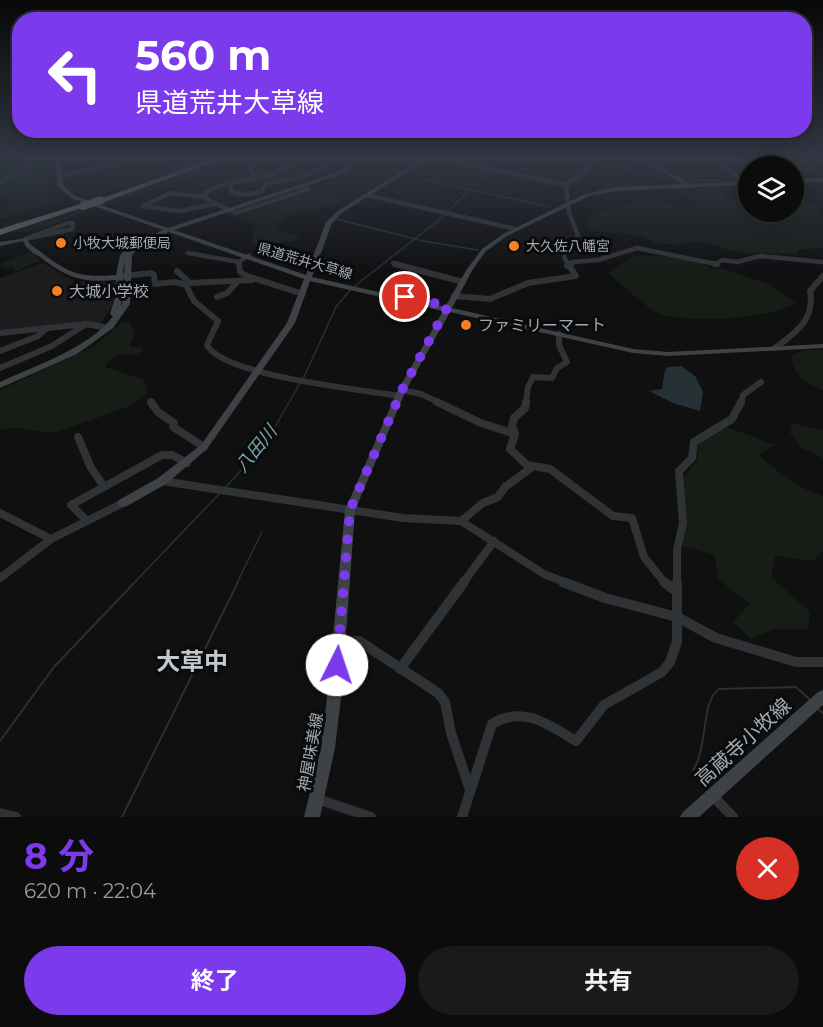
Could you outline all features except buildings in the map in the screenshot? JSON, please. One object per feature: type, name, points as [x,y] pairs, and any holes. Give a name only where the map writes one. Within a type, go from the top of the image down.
[{"type":"highway","points":[[99,200],[110,196]]},
{"type":"highway","points":[[0,230],[111,196]]},
{"type":"main road","name":"県道荒井大草線","points":[[74,196],[244,258],[308,277],[580,339],[651,353],[823,346]]},
{"type":"main road","name":"県道荒井大草線","points":[[81,196],[168,230]]},
{"type":"main road","points":[[0,383],[71,349],[104,327],[118,304],[129,258],[133,250],[144,241],[168,230],[272,196]]},
{"type":"main road","points":[[123,504],[162,481],[204,447],[260,371],[291,323],[329,222],[341,211],[366,196]]},
{"type":"main road","name":"神屋味美線","points":[[312,817],[329,736],[350,510],[401,393],[447,308],[484,250],[516,229],[588,196]]},
{"type":"main road","points":[[0,244],[25,239],[27,245],[75,278],[86,280],[125,276]]},
{"type":"main road","points":[[0,383],[74,352],[105,332],[124,307],[125,276]]},
{"type":"main road","name":"県道荒井大草線","points":[[447,308],[540,326],[580,339]]},
{"type":"main road","name":"高蔵寺小牧線","points":[[688,817],[823,696]]},
{"type":"street","points":[[164,196],[143,206],[164,212],[183,213],[215,204]]},
{"type":"street","points":[[197,196],[205,197],[230,210]]},
{"type":"street","points":[[373,196],[516,229]]},
{"type":"street","points":[[454,296],[490,299],[528,283],[576,276],[567,266],[564,258],[567,248],[578,236],[567,196]]},
{"type":"street","points":[[68,223],[74,224],[72,229],[66,231],[25,239],[68,223]]},
{"type":"street","points":[[567,266],[573,262],[598,260],[637,248],[716,264],[722,260],[737,262],[760,256],[823,262]]},
{"type":"street","points":[[188,253],[244,258],[240,272],[252,280],[303,294]]},
{"type":"street","points":[[393,263],[463,282]]},
{"type":"street","points":[[177,271],[190,283],[203,283]]},
{"type":"street","points":[[125,276],[151,273],[155,284],[181,283],[188,287],[194,301],[218,321],[208,339],[209,349],[226,362],[251,371],[421,394],[481,423],[515,434]]},
{"type":"street","points":[[775,348],[804,326],[812,303],[810,291],[823,276]]},
{"type":"street","points":[[188,287],[224,280],[237,282],[252,280]]},
{"type":"street","points":[[217,297],[237,282]]},
{"type":"street","points":[[0,368],[68,338],[86,324]]},
{"type":"street","points":[[0,333],[86,324],[104,327]]},
{"type":"street","points":[[0,349],[38,336],[47,328]]},
{"type":"street","points":[[559,334],[559,345],[567,362],[557,368],[552,378],[533,377],[528,387],[525,408],[514,418],[512,426],[515,434],[510,449],[531,468],[538,471],[550,469],[613,516],[632,518],[641,553],[658,578],[676,591]]},
{"type":"street","points":[[8,347],[20,359]]},
{"type":"street","points":[[462,817],[492,724],[501,716],[523,712],[539,718],[576,741],[604,705],[662,672],[670,662],[677,642],[677,550],[683,523],[679,471],[692,458],[694,442],[732,419],[740,408],[743,395],[761,382]]},
{"type":"street","points":[[151,402],[158,412],[174,423],[173,427],[204,447]]},
{"type":"street","points":[[78,437],[84,449],[90,473],[103,485]]},
{"type":"street","points":[[86,520],[72,504],[103,485],[162,455],[172,455],[187,463]]},
{"type":"street","points":[[461,521],[483,503],[498,497],[506,487],[531,468]]},
{"type":"street","points":[[162,481],[403,518],[461,521],[544,574],[605,598],[676,617],[716,638],[796,662],[812,664],[823,662]]},
{"type":"street","points":[[0,578],[51,539],[123,504]]},
{"type":"street","points":[[0,513],[51,539]]},
{"type":"street","points":[[400,669],[494,541]]},
{"type":"street","points":[[338,642],[359,640],[438,693],[445,702],[451,733],[470,790]]},
{"type":"street","points":[[713,796],[733,817]]},
{"type":"street","points":[[317,799],[371,817]]},
{"type":"street","points":[[0,813],[16,817]]},
{"type":"shaded area","points":[[0,196],[53,196],[60,202],[0,219],[0,207],[14,202]]},
{"type":"shaded area","points":[[118,196],[133,196],[38,231],[13,233],[10,230]]},
{"type":"shaded area","points":[[296,196],[341,196],[343,203],[285,215],[287,220],[276,224],[283,232],[301,236],[294,241],[267,245],[251,243],[256,225],[237,217]]},
{"type":"shaded area","points":[[684,196],[728,196],[738,200],[738,222],[804,222],[804,200],[815,204],[823,217],[823,248],[797,250],[798,254],[743,253],[697,241],[678,245],[654,243],[640,235],[590,231],[586,224],[609,209],[638,202],[695,207],[697,203]]},
{"type":"shaded area","points":[[89,198],[5,226],[3,225]]},
{"type":"shaded area","points":[[31,252],[41,261],[16,271],[12,267],[5,269],[0,264]]},
{"type":"shaded area","points":[[636,256],[678,257],[698,261],[712,269],[721,268],[768,284],[797,303],[768,313],[728,318],[688,318],[658,313],[608,273]]},
{"type":"shaded area","name":"大城小学校","points":[[43,263],[74,281],[116,282],[112,307],[100,324],[0,331],[0,278]]},
{"type":"shaded area","points":[[122,322],[129,322],[133,329],[134,334],[130,347],[141,347],[142,352],[113,357],[105,367],[144,380],[148,393],[128,407],[53,433],[18,428],[0,429],[0,390],[94,346]]},
{"type":"shaded area","points":[[805,350],[823,350],[823,391],[801,378],[795,368],[792,355]]},
{"type":"shaded area","points":[[681,366],[695,376],[703,392],[700,411],[673,403],[649,391],[662,389],[665,370],[668,367]]},
{"type":"shaded area","points":[[792,423],[823,430],[823,458],[802,448],[790,433]]},
{"type":"shaded area","points":[[726,427],[776,445],[758,454],[788,479],[823,496],[823,551],[813,561],[775,556],[771,577],[810,612],[808,629],[774,629],[751,639],[733,622],[750,604],[718,579],[715,555],[682,546],[686,513],[684,478],[697,460],[699,442]]},
{"type":"waterway","name":"八田川","points":[[448,212],[463,196]]},
{"type":"waterway","points":[[500,196],[550,207]]},
{"type":"waterway","name":"八田川","points":[[415,239],[445,215]]},
{"type":"waterway","points":[[336,219],[415,239]]},
{"type":"waterway","name":"八田川","points":[[355,286],[415,239]]},
{"type":"waterway","points":[[415,239],[478,250]]},
{"type":"waterway","name":"八田川","points":[[303,379],[336,307],[351,289]]},
{"type":"waterway","name":"八田川","points":[[225,488],[267,441],[300,383]]},
{"type":"waterway","name":"八田川","points":[[134,583],[219,494]]},
{"type":"waterway","points":[[237,583],[262,532]]},
{"type":"waterway","name":"八田川","points":[[0,741],[54,667],[135,582]]},
{"type":"waterway","points":[[122,817],[238,582]]},
{"type":"waterway","points":[[693,770],[701,750],[709,703],[719,689],[796,687],[810,700]]},
{"type":"waterway","points":[[817,708],[823,713]]},
{"type":"place","name":"小牧大城郵便局","points":[[61,243]]},
{"type":"place","name":"大久佐八幡宮","points":[[514,246]]},
{"type":"place","name":"大城小学校","points":[[57,291]]},
{"type":"place","name":"ファミリーマート","points":[[466,325]]},
{"type":"district","name":"大草中","points":[[192,662]]},
{"type":"route","points":[[337,665],[350,510],[402,390],[448,306],[405,297]]}]
